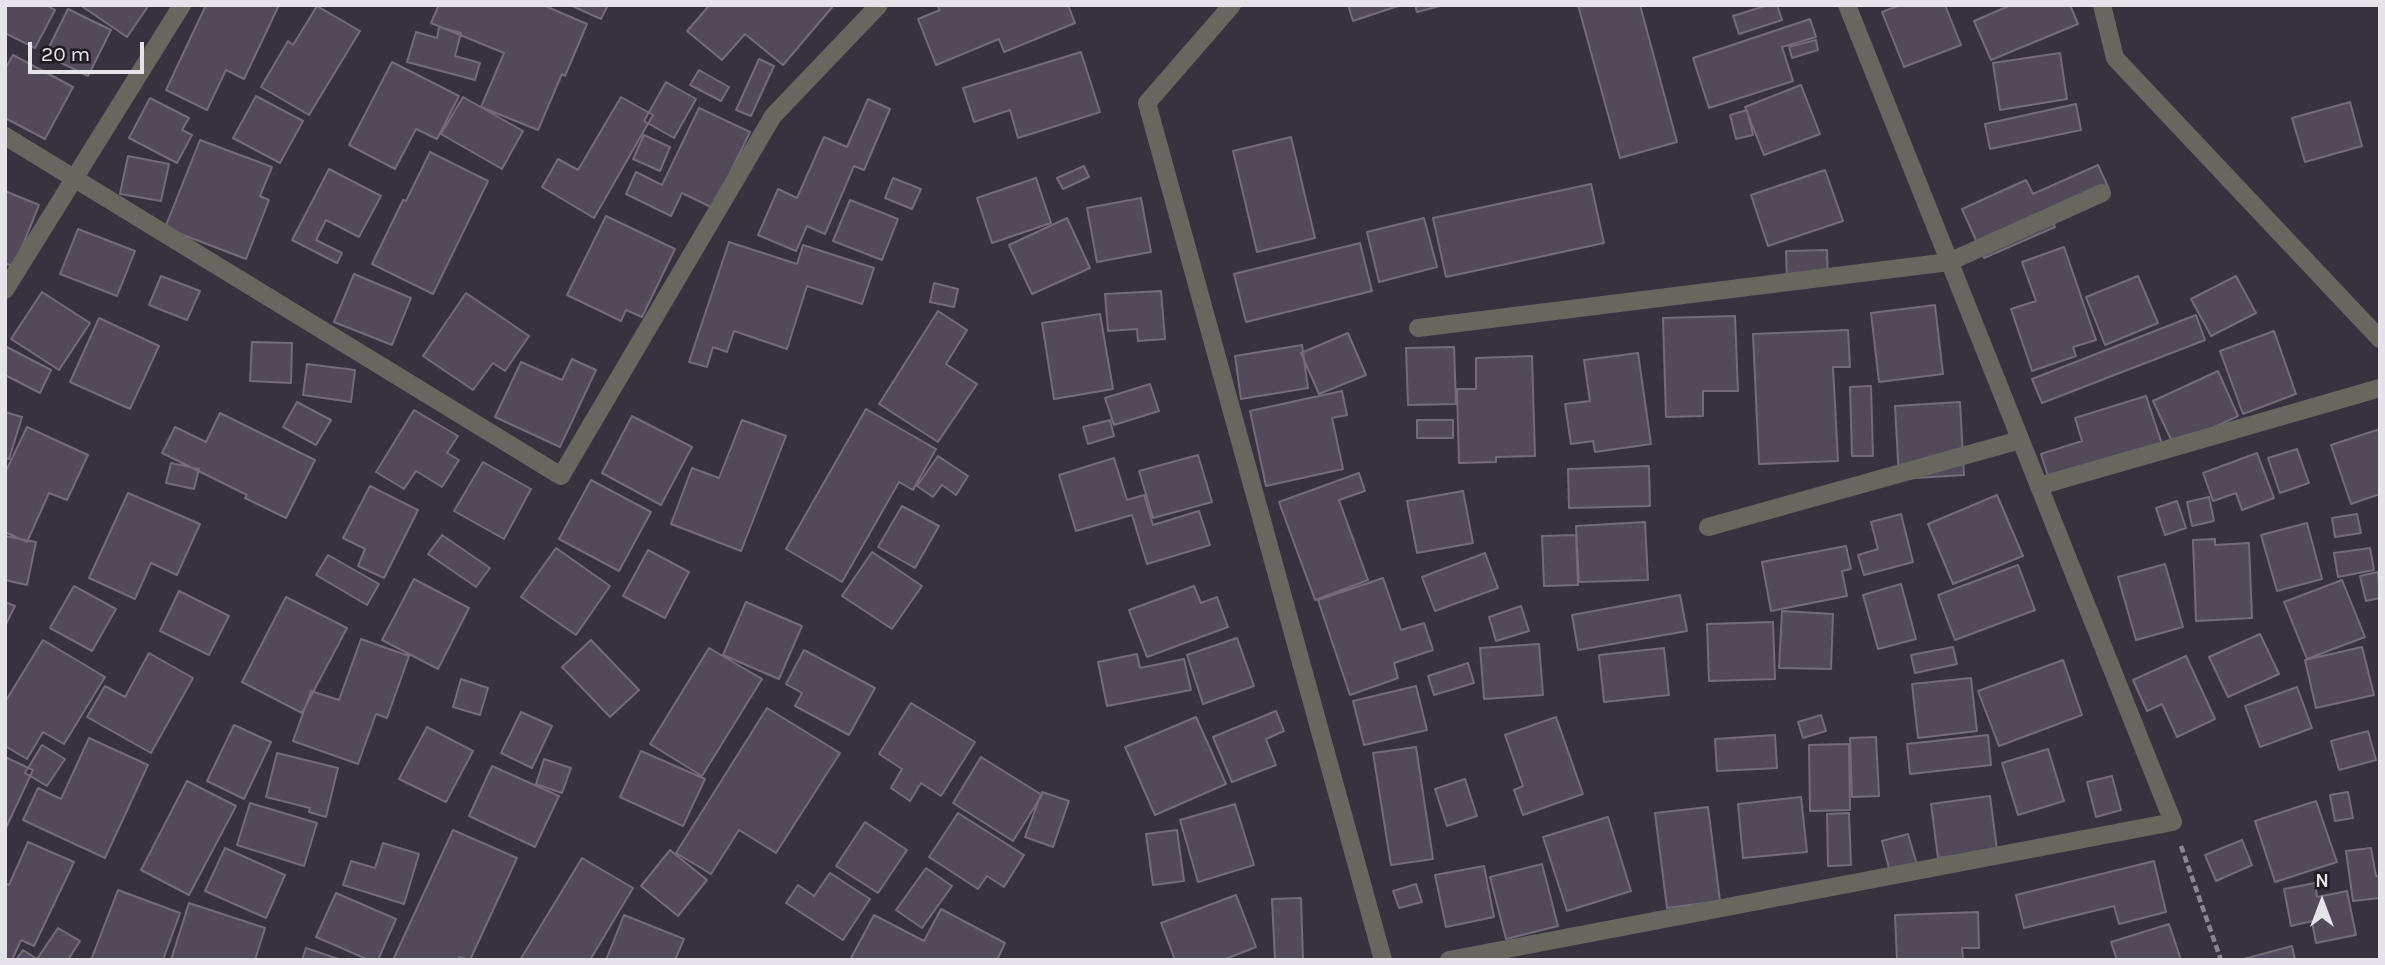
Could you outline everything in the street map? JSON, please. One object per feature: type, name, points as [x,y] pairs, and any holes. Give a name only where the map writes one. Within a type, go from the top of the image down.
[{"type":"street","points":[[5,290],[182,5]]},
{"type":"street","points":[[5,136],[561,476],[773,116],[879,5]]},
{"type":"street","points":[[1232,5],[1147,103],[1383,960]]},
{"type":"street","points":[[1449,960],[2173,822],[1847,5]]},
{"type":"street","points":[[2102,5],[2115,58],[2380,339]]},
{"type":"street","points":[[1418,328],[1949,261],[2102,193]]},
{"type":"street","points":[[2039,485],[2380,388]]},
{"type":"street","points":[[1708,527],[2020,440]]},
{"type":"path","points":[[2173,822],[2221,960]]},
{"type":"building","points":[[5,5],[46,5],[55,10],[35,48],[5,33]]},
{"type":"building","points":[[80,5],[149,5],[127,37]]},
{"type":"building","points":[[206,5],[279,5],[244,79],[226,70],[207,110],[166,90]]},
{"type":"building","points":[[439,5],[543,5],[587,24],[538,130],[481,107],[504,53],[431,23]]},
{"type":"building","points":[[570,5],[608,5],[601,19]]},
{"type":"building","points":[[705,5],[834,5],[783,65],[745,34],[722,60],[687,31],[708,7]]},
{"type":"building","points":[[937,5],[1068,5],[1075,23],[1004,52],[999,39],[936,65],[918,19],[940,10]]},
{"type":"building","points":[[1348,5],[1401,5],[1353,21]]},
{"type":"building","points":[[1415,5],[1444,5],[1417,12]]},
{"type":"building","points":[[1578,5],[1640,5],[1677,142],[1620,158]]},
{"type":"building","points":[[1768,5],[1777,5],[1782,20],[1739,34],[1733,16]]},
{"type":"building","points":[[1900,5],[1945,5],[1961,45],[1904,67],[1882,12]]},
{"type":"building","points":[[2011,5],[2070,5],[2078,24],[1991,60],[1974,21]]},
{"type":"building","points":[[317,6],[360,31],[309,115],[261,87],[288,41],[293,45]]},
{"type":"building","points":[[68,9],[111,30],[88,76],[45,55]]},
{"type":"building","points":[[1810,19],[1816,37],[1782,47],[1793,81],[1709,108],[1693,58]]},
{"type":"building","points":[[439,27],[461,33],[455,56],[480,63],[475,80],[407,62],[416,32],[437,38]]},
{"type":"building","points":[[1816,40],[1818,50],[1792,58],[1789,47]]},
{"type":"building","points":[[1081,52],[1100,112],[1018,138],[1010,110],[974,122],[963,88]]},
{"type":"building","points":[[2060,53],[2067,99],[2000,110],[1993,63]]},
{"type":"building","points":[[13,55],[73,87],[45,139],[5,118],[5,69]]},
{"type":"building","points":[[759,59],[774,66],[751,116],[736,110]]},
{"type":"building","points":[[392,62],[459,96],[437,139],[416,129],[395,169],[349,145]]},
{"type":"building","points":[[699,70],[729,87],[721,101],[690,85]]},
{"type":"building","points":[[666,82],[696,99],[674,138],[644,121]]},
{"type":"building","points":[[1801,85],[1820,134],[1764,155],[1745,107]]},
{"type":"building","points":[[256,96],[303,121],[280,163],[233,138]]},
{"type":"building","points":[[463,97],[523,131],[502,169],[441,134]]},
{"type":"building","points":[[621,97],[653,115],[594,218],[542,187],[558,159],[578,170]]},
{"type":"building","points":[[150,98],[189,118],[182,130],[192,135],[177,163],[129,138]]},
{"type":"building","points":[[868,99],[890,109],[864,170],[854,166],[825,234],[807,226],[796,251],[758,235],[778,189],[797,198],[824,137],[847,147]]},
{"type":"building","points":[[2350,102],[2362,146],[2305,162],[2292,118]]},
{"type":"building","points":[[2076,104],[2081,130],[1990,149],[1985,124]]},
{"type":"building","points":[[699,108],[750,132],[713,208],[682,193],[671,216],[626,194],[636,172],[662,185]]},
{"type":"building","points":[[1747,110],[1753,135],[1736,139],[1730,115]]},
{"type":"building","points":[[644,135],[670,147],[660,171],[633,159]]},
{"type":"building","points":[[1291,137],[1315,238],[1257,252],[1233,151]]},
{"type":"building","points":[[200,140],[272,167],[260,196],[269,200],[246,259],[165,228]]},
{"type":"building","points":[[430,152],[488,181],[433,294],[372,264]]},
{"type":"building","points":[[128,156],[169,164],[161,201],[120,194]]},
{"type":"building","points":[[2098,165],[2109,189],[2050,216],[2055,227],[1984,258],[1962,209],[2026,180],[2033,194]]},
{"type":"building","points":[[1084,166],[1089,177],[1063,189],[1057,178]]},
{"type":"building","points":[[329,169],[381,196],[359,237],[326,220],[316,240],[342,253],[337,263],[292,240]]},
{"type":"building","points":[[1825,170],[1843,221],[1768,246],[1751,195]]},
{"type":"building","points":[[893,178],[921,189],[912,209],[885,198]]},
{"type":"building","points":[[1036,178],[1051,223],[992,243],[977,198]]},
{"type":"building","points":[[1591,184],[1604,243],[1446,277],[1433,218]]},
{"type":"building","points":[[5,191],[39,205],[14,267],[5,263]]},
{"type":"building","points":[[1141,198],[1151,252],[1097,262],[1087,208]]},
{"type":"building","points":[[850,200],[898,219],[882,260],[833,241]]},
{"type":"building","points":[[606,216],[675,249],[642,317],[626,310],[621,321],[567,295]]},
{"type":"building","points":[[1067,218],[1090,268],[1032,294],[1009,245]]},
{"type":"building","points":[[1424,218],[1437,267],[1379,282],[1367,232]]},
{"type":"building","points":[[78,229],[135,251],[117,296],[60,274]]},
{"type":"building","points":[[729,242],[797,264],[803,245],[874,268],[862,304],[807,286],[787,349],[734,331],[727,352],[713,347],[707,367],[689,362]]},
{"type":"building","points":[[1360,243],[1372,291],[1246,322],[1234,274]]},
{"type":"building","points":[[2064,247],[2096,340],[2073,347],[2076,356],[2032,371],[2011,309],[2036,301],[2022,262]]},
{"type":"building","points":[[1827,250],[1828,281],[1787,282],[1786,251]]},
{"type":"building","points":[[354,274],[411,298],[392,345],[334,322]]},
{"type":"building","points":[[161,276],[200,291],[187,320],[149,305]]},
{"type":"building","points":[[2138,276],[2158,323],[2105,345],[2086,297]]},
{"type":"building","points":[[2236,276],[2256,313],[2211,336],[2191,299]]},
{"type":"building","points":[[934,283],[958,289],[954,307],[930,302]]},
{"type":"building","points":[[1161,291],[1165,339],[1138,341],[1137,329],[1108,331],[1105,294]]},
{"type":"building","points":[[42,292],[90,323],[59,370],[11,339]]},
{"type":"building","points":[[466,293],[529,336],[505,371],[493,363],[473,390],[423,356]]},
{"type":"building","points":[[1935,305],[1943,374],[1879,382],[1871,313]]},
{"type":"building","points":[[938,311],[967,330],[946,364],[977,384],[938,442],[879,404]]},
{"type":"building","points":[[1100,314],[1113,389],[1054,399],[1042,323]]},
{"type":"building","points":[[2196,315],[2205,340],[2042,403],[2032,379]]},
{"type":"building","points":[[1735,316],[1738,391],[1703,391],[1703,416],[1666,417],[1663,318]]},
{"type":"building","points":[[99,318],[159,346],[130,409],[70,382]]},
{"type":"building","points":[[1848,330],[1850,367],[1833,367],[1838,461],[1759,464],[1753,334]]},
{"type":"building","points":[[2274,331],[2296,394],[2243,414],[2220,351]]},
{"type":"building","points":[[1348,333],[1366,375],[1319,394],[1301,353]]},
{"type":"building","points":[[252,342],[292,343],[291,383],[250,381]]},
{"type":"building","points":[[1302,345],[1308,388],[1241,399],[1235,356]]},
{"type":"building","points":[[5,346],[51,370],[40,393],[5,375]]},
{"type":"building","points":[[1454,347],[1456,404],[1408,405],[1406,348]]},
{"type":"building","points":[[1638,353],[1651,444],[1595,452],[1593,441],[1571,444],[1565,404],[1590,401],[1584,360]]},
{"type":"building","points":[[1532,356],[1535,456],[1496,457],[1496,462],[1459,463],[1457,389],[1476,389],[1476,358]]},
{"type":"building","points":[[572,359],[596,370],[560,447],[495,417],[521,362],[562,380]]},
{"type":"building","points":[[307,364],[355,370],[351,402],[303,395]]},
{"type":"building","points":[[2218,371],[2238,416],[2174,446],[2153,401]]},
{"type":"building","points":[[1150,384],[1159,411],[1114,425],[1105,398]]},
{"type":"building","points":[[1871,386],[1873,456],[1852,456],[1850,387]]},
{"type":"building","points":[[1342,391],[1347,415],[1332,418],[1343,469],[1266,486],[1250,411]]},
{"type":"building","points":[[2146,396],[2165,453],[2052,489],[2041,454],[2082,441],[2075,418]]},
{"type":"building","points":[[297,402],[331,420],[316,445],[283,427]]},
{"type":"building","points":[[1960,402],[1964,475],[1899,479],[1895,406]]},
{"type":"building","points":[[866,409],[936,449],[913,490],[899,482],[842,582],[786,549]]},
{"type":"building","points":[[414,410],[458,436],[447,453],[459,460],[442,487],[416,471],[404,489],[376,472]]},
{"type":"building","points":[[5,412],[22,417],[9,459],[5,458]]},
{"type":"building","points":[[220,413],[315,460],[286,518],[245,498],[247,495],[162,453],[175,427],[206,442]]},
{"type":"building","points":[[632,416],[692,447],[661,505],[602,473]]},
{"type":"building","points":[[742,420],[786,436],[741,551],[671,524],[692,468],[719,478]]},
{"type":"building","points":[[1110,420],[1114,436],[1088,444],[1083,427]]},
{"type":"building","points":[[1417,420],[1453,420],[1453,438],[1417,438]]},
{"type":"building","points":[[27,427],[88,455],[67,500],[49,493],[27,542],[5,532],[5,473]]},
{"type":"building","points":[[2380,429],[2380,494],[2351,504],[2331,445]]},
{"type":"building","points":[[2297,449],[2309,483],[2280,493],[2268,458]]},
{"type":"building","points":[[2257,453],[2274,498],[2242,510],[2236,493],[2213,501],[2203,473]]},
{"type":"building","points":[[1198,455],[1212,502],[1153,518],[1139,471]]},
{"type":"building","points":[[938,456],[968,476],[956,495],[942,485],[933,497],[917,486]]},
{"type":"building","points":[[1114,458],[1127,500],[1144,495],[1153,525],[1199,511],[1210,545],[1147,564],[1132,515],[1076,531],[1059,475]]},
{"type":"building","points":[[483,462],[531,489],[504,539],[454,511]]},
{"type":"building","points":[[171,463],[199,469],[194,489],[166,483]]},
{"type":"building","points":[[1649,466],[1650,506],[1569,508],[1568,469]]},
{"type":"building","points":[[1359,473],[1365,491],[1339,500],[1368,580],[1315,600],[1279,502]]},
{"type":"building","points":[[591,480],[651,512],[619,571],[559,539]]},
{"type":"building","points":[[370,486],[418,510],[384,578],[358,566],[365,549],[343,538]]},
{"type":"building","points":[[1463,491],[1473,543],[1417,553],[1407,501]]},
{"type":"building","points":[[128,493],[200,524],[177,575],[151,563],[135,599],[89,578]]},
{"type":"building","points":[[1997,495],[2023,556],[1953,584],[1928,524]]},
{"type":"building","points":[[2209,497],[2214,521],[2192,526],[2187,502]]},
{"type":"building","points":[[2177,501],[2186,528],[2165,535],[2156,508]]},
{"type":"building","points":[[902,506],[939,526],[915,568],[878,547]]},
{"type":"building","points":[[1901,514],[1913,562],[1864,575],[1858,555],[1878,549],[1871,522]]},
{"type":"building","points":[[2357,514],[2361,533],[2335,537],[2332,518]]},
{"type":"building","points":[[1645,522],[1648,580],[1579,582],[1576,526]]},
{"type":"building","points":[[2307,523],[2322,579],[2277,591],[2261,535]]},
{"type":"building","points":[[442,535],[490,568],[476,587],[428,554]]},
{"type":"building","points":[[1576,535],[1578,585],[1544,586],[1542,536]]},
{"type":"building","points":[[5,536],[36,542],[27,585],[5,580]]},
{"type":"building","points":[[2215,539],[2215,545],[2249,543],[2252,618],[2196,621],[2193,540]]},
{"type":"building","points":[[1846,546],[1851,569],[1842,571],[1847,596],[1771,611],[1762,562]]},
{"type":"building","points":[[556,548],[610,586],[576,635],[521,597]]},
{"type":"building","points":[[2370,548],[2374,570],[2338,577],[2334,553]]},
{"type":"building","points":[[648,550],[689,572],[665,618],[623,596]]},
{"type":"building","points":[[872,552],[922,586],[892,629],[842,596]]},
{"type":"building","points":[[1485,553],[1498,588],[1435,611],[1422,577]]},
{"type":"building","points":[[328,555],[379,584],[367,605],[316,575]]},
{"type":"building","points":[[2165,564],[2183,627],[2136,640],[2118,577]]},
{"type":"building","points":[[2018,565],[2035,610],[1955,640],[1938,595]]},
{"type":"building","points":[[2378,572],[2380,598],[2366,601],[2360,576]]},
{"type":"building","points":[[1383,578],[1401,630],[1424,623],[1433,650],[1394,663],[1398,678],[1350,695],[1318,600]]},
{"type":"building","points":[[414,579],[469,608],[438,669],[382,640]]},
{"type":"building","points":[[2342,580],[2365,637],[2307,659],[2284,602]]},
{"type":"building","points":[[1901,584],[1916,639],[1878,649],[1863,595]]},
{"type":"building","points":[[74,586],[116,609],[92,651],[50,628]]},
{"type":"building","points":[[1194,586],[1201,603],[1217,597],[1228,627],[1147,657],[1129,610]]},
{"type":"building","points":[[179,591],[229,616],[209,655],[160,631]]},
{"type":"building","points":[[1680,595],[1687,631],[1578,650],[1572,615]]},
{"type":"building","points":[[286,597],[347,628],[302,713],[242,682]]},
{"type":"building","points":[[5,602],[15,606],[5,626]]},
{"type":"building","points":[[746,602],[802,626],[779,679],[723,655]]},
{"type":"building","points":[[1521,606],[1529,631],[1496,641],[1489,617]]},
{"type":"building","points":[[1782,611],[1833,614],[1831,669],[1779,668]]},
{"type":"building","points":[[1773,622],[1775,679],[1709,681],[1707,624]]},
{"type":"building","points":[[2260,634],[2279,674],[2228,697],[2209,657]]},
{"type":"building","points":[[1237,638],[1254,686],[1203,704],[1187,655]]},
{"type":"building","points":[[361,639],[409,656],[387,718],[376,714],[358,764],[293,741],[311,691],[339,700]]},
{"type":"building","points":[[43,640],[105,677],[64,744],[43,732],[27,759],[5,746],[5,702]]},
{"type":"building","points":[[591,640],[639,690],[610,717],[562,667]]},
{"type":"building","points":[[1539,644],[1543,695],[1484,699],[1480,648]]},
{"type":"building","points":[[1953,647],[1957,664],[1915,673],[1911,655]]},
{"type":"building","points":[[2362,647],[2374,695],[2316,708],[2305,660]]},
{"type":"building","points":[[709,648],[762,679],[702,776],[650,744]]},
{"type":"building","points":[[1664,648],[1669,695],[1604,702],[1599,655]]},
{"type":"building","points":[[804,650],[875,688],[849,735],[795,706],[802,693],[786,684]]},
{"type":"building","points":[[149,653],[193,678],[151,753],[87,717],[105,686],[125,697]]},
{"type":"building","points":[[1137,654],[1140,668],[1184,659],[1191,690],[1107,706],[1098,662]]},
{"type":"building","points":[[2186,656],[2215,719],[2177,737],[2162,704],[2147,711],[2133,680]]},
{"type":"building","points":[[2063,660],[2082,715],[1999,746],[1978,691]]},
{"type":"building","points":[[1468,663],[1474,683],[1434,695],[1428,676]]},
{"type":"building","points":[[1971,678],[1977,731],[1918,738],[1912,684]]},
{"type":"building","points":[[461,679],[488,688],[480,715],[453,707]]},
{"type":"building","points":[[1416,686],[1427,730],[1364,745],[1353,701]]},
{"type":"building","points":[[2297,687],[2312,728],[2260,747],[2245,706]]},
{"type":"building","points":[[911,703],[975,742],[941,796],[921,783],[910,801],[891,788],[902,769],[879,754]]},
{"type":"building","points":[[767,708],[840,753],[776,853],[739,830],[711,874],[676,853]]},
{"type":"building","points":[[1276,711],[1284,731],[1266,739],[1276,765],[1232,782],[1213,737]]},
{"type":"building","points":[[521,712],[552,726],[532,768],[501,753]]},
{"type":"building","points":[[1821,715],[1826,731],[1803,738],[1798,722]]},
{"type":"building","points":[[1196,717],[1226,784],[1155,815],[1125,747]]},
{"type":"building","points":[[1556,717],[1583,794],[1523,815],[1514,790],[1523,786],[1505,735]]},
{"type":"building","points":[[234,725],[271,742],[244,799],[207,781]]},
{"type":"building","points":[[427,727],[473,751],[446,802],[399,779]]},
{"type":"building","points":[[2368,731],[2376,760],[2339,770],[2331,741]]},
{"type":"building","points":[[1775,735],[1777,768],[1717,771],[1715,739]]},
{"type":"building","points":[[1988,735],[1991,765],[1910,774],[1907,744]]},
{"type":"building","points":[[1876,737],[1879,796],[1852,797],[1850,738]]},
{"type":"building","points":[[89,738],[148,765],[105,858],[23,820],[38,788],[61,799]]},
{"type":"building","points":[[1849,744],[1850,810],[1810,811],[1809,745]]},
{"type":"building","points":[[42,745],[65,759],[47,786],[25,773]]},
{"type":"building","points":[[1416,747],[1433,859],[1391,865],[1373,753]]},
{"type":"building","points":[[2048,749],[2064,801],[2018,815],[2002,763]]},
{"type":"building","points":[[641,751],[705,779],[683,826],[620,797]]},
{"type":"building","points":[[277,753],[338,768],[326,817],[309,812],[310,808],[266,797]]},
{"type":"building","points":[[5,757],[33,770],[5,830]]},
{"type":"building","points":[[981,757],[1042,795],[1013,841],[953,803]]},
{"type":"building","points":[[544,759],[571,768],[562,793],[536,784]]},
{"type":"building","points":[[492,766],[559,796],[535,847],[469,816]]},
{"type":"building","points":[[2112,776],[2121,810],[2096,817],[2087,782]]},
{"type":"building","points":[[1465,779],[1477,816],[1447,826],[1435,789]]},
{"type":"building","points":[[187,781],[236,806],[189,895],[141,870]]},
{"type":"building","points":[[1042,792],[1069,801],[1053,847],[1025,837]]},
{"type":"building","points":[[2348,792],[2353,818],[2335,821],[2330,795]]},
{"type":"building","points":[[1990,796],[1997,850],[1938,858],[1931,804]]},
{"type":"building","points":[[1801,797],[1807,852],[1743,858],[1738,804]]},
{"type":"building","points":[[2316,801],[2337,862],[2275,882],[2255,821]]},
{"type":"building","points":[[250,803],[317,823],[304,866],[237,845]]},
{"type":"building","points":[[1235,804],[1254,865],[1198,882],[1180,820]]},
{"type":"building","points":[[1708,807],[1720,901],[1667,908],[1655,813]]},
{"type":"building","points":[[958,813],[1024,855],[1004,887],[987,876],[978,889],[929,857]]},
{"type":"building","points":[[1849,813],[1851,865],[1828,866],[1827,814]]},
{"type":"building","points":[[1608,817],[1631,891],[1567,911],[1543,837]]},
{"type":"building","points":[[865,822],[907,850],[878,893],[836,866]]},
{"type":"building","points":[[453,830],[517,858],[470,960],[459,957],[458,960],[393,960]]},
{"type":"building","points":[[1177,830],[1184,881],[1153,885],[1146,834]]},
{"type":"building","points":[[1908,834],[1917,865],[1890,872],[1882,841]]},
{"type":"building","points":[[2242,840],[2252,865],[2216,881],[2205,855]]},
{"type":"building","points":[[28,842],[74,862],[34,946],[21,940],[12,960],[5,960],[5,883],[9,885]]},
{"type":"building","points":[[383,843],[419,854],[404,904],[343,885],[351,861],[375,868]]},
{"type":"building","points":[[225,848],[285,875],[266,918],[205,891]]},
{"type":"building","points":[[2371,848],[2376,876],[2380,876],[2380,898],[2353,901],[2346,851]]},
{"type":"building","points":[[670,850],[707,880],[678,916],[641,886]]},
{"type":"building","points":[[582,858],[633,888],[590,960],[520,960]]},
{"type":"building","points":[[2154,861],[2166,912],[2119,924],[2114,906],[2024,928],[2016,895]]},
{"type":"building","points":[[1542,864],[1558,926],[1506,939],[1490,877]]},
{"type":"building","points":[[1484,866],[1494,917],[1446,927],[1435,875]]},
{"type":"building","points":[[926,868],[952,886],[922,928],[896,910]]},
{"type":"building","points":[[830,873],[870,899],[843,940],[786,903],[798,885],[814,896]]},
{"type":"building","points":[[2315,883],[2317,897],[2347,891],[2356,935],[2316,943],[2312,921],[2291,926],[2284,889]]},
{"type":"building","points":[[1416,884],[1422,902],[1399,908],[1393,891]]},
{"type":"building","points":[[118,890],[180,913],[163,960],[91,960]]},
{"type":"building","points":[[336,893],[396,919],[378,960],[369,960],[316,937]]},
{"type":"building","points":[[1236,895],[1256,947],[1223,960],[1175,960],[1161,923]]},
{"type":"building","points":[[1301,898],[1303,959],[1275,960],[1272,899]]},
{"type":"building","points":[[189,903],[265,928],[255,960],[171,960]]},
{"type":"building","points":[[941,909],[1005,943],[997,960],[850,960],[874,915],[924,941]]},
{"type":"building","points":[[1978,912],[1979,948],[1962,948],[1963,960],[1897,960],[1895,915]]},
{"type":"building","points":[[624,915],[684,939],[675,960],[606,960]]},
{"type":"building","points":[[2169,924],[2181,960],[2117,960],[2111,942]]},
{"type":"building","points":[[58,928],[80,941],[68,960],[16,960],[23,950],[37,959]]},
{"type":"building","points":[[2292,946],[2295,960],[2244,960],[2244,959]]},
{"type":"building","points":[[306,948],[341,960],[302,960]]}]
